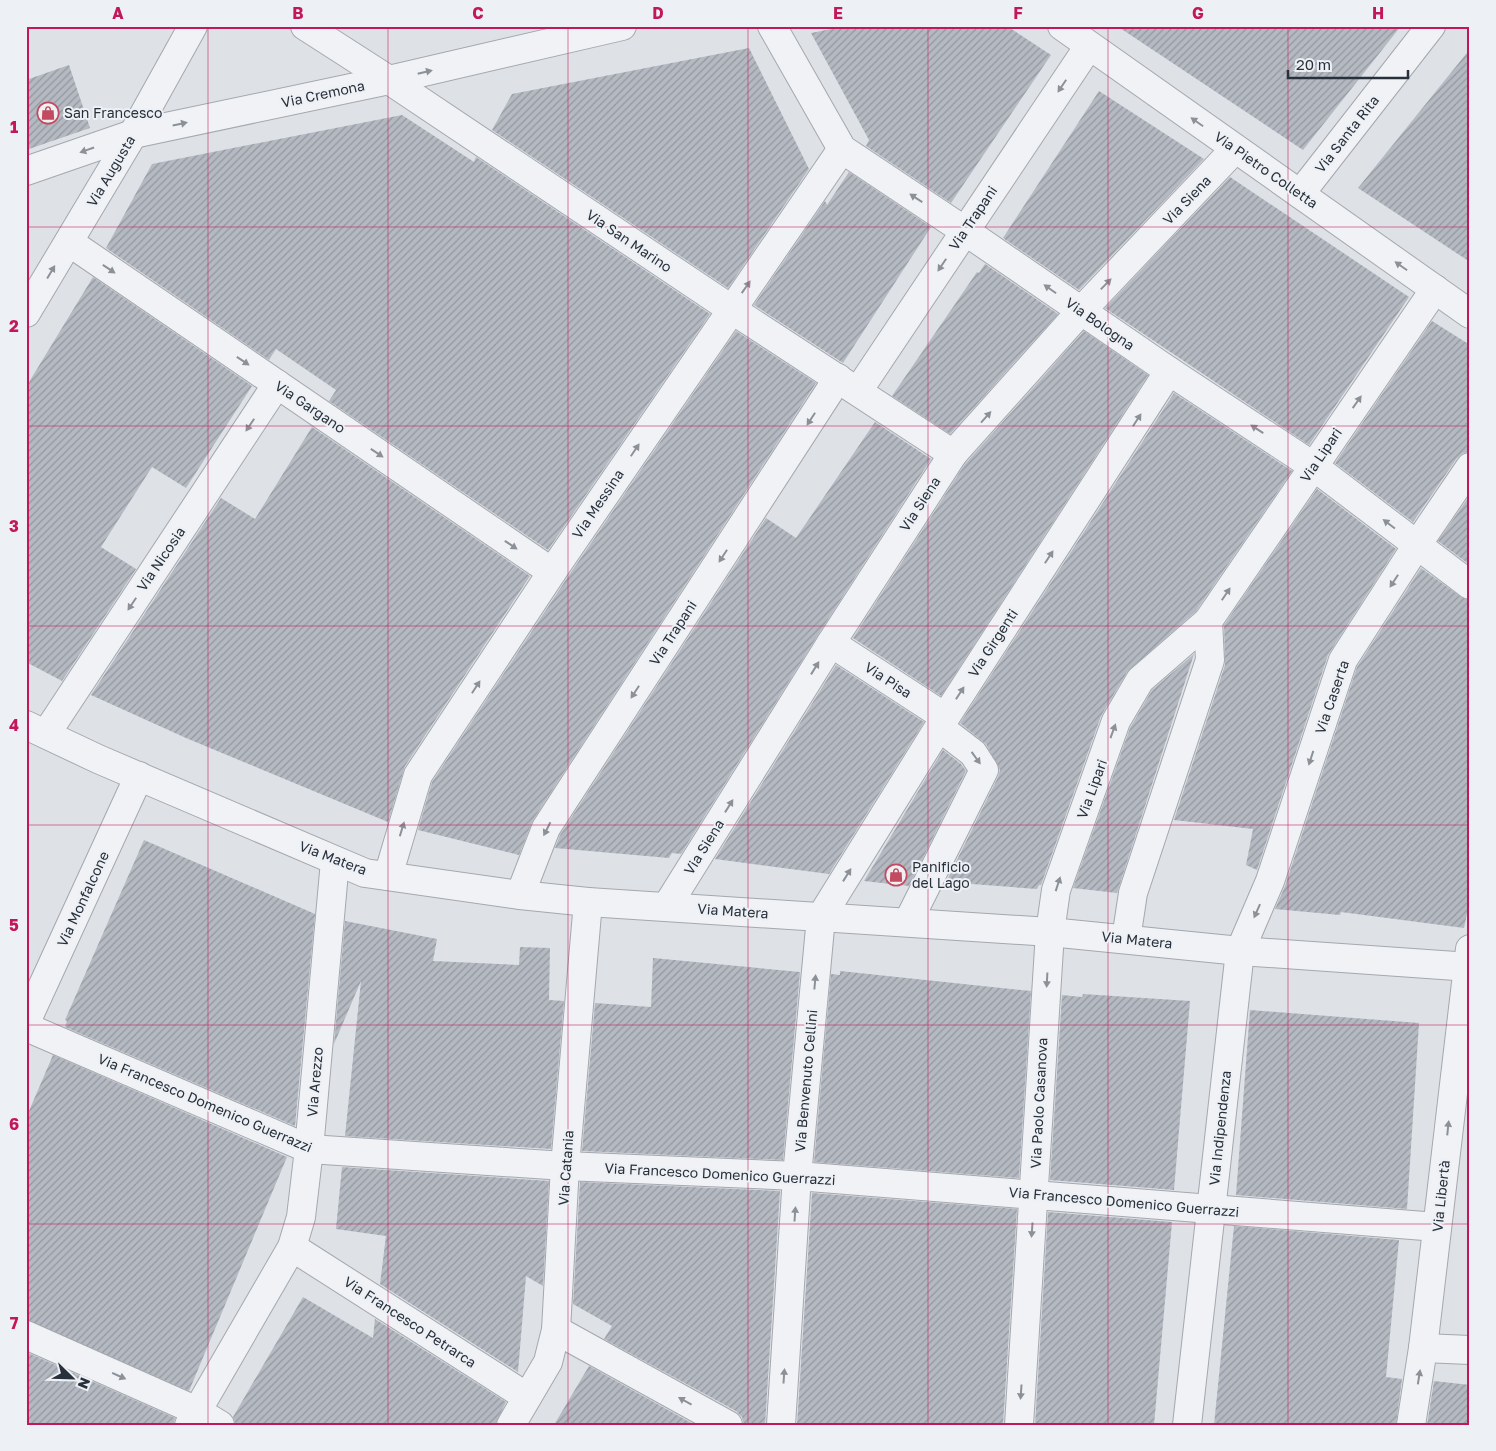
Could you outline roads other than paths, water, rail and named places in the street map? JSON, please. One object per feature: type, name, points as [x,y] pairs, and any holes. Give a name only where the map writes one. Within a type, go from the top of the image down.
[{"type":"street","name":"Via Augusta","points":[[26,314],[133,134],[193,26]]},
{"type":"street","name":"Via San Marino","points":[[305,26],[953,454]]},
{"type":"street","name":"Via Cremona","points":[[26,171],[133,134],[389,80],[555,34],[622,26]]},
{"type":"street","name":"Via Bologna","points":[[772,26],[842,149],[1169,371],[1313,466],[1470,585]]},
{"type":"street","name":"Via Pietro Colletta","points":[[1062,26],[1470,314]]},
{"type":"street","name":"Via Santa Rita","points":[[1300,194],[1431,26]]},
{"type":"street","name":"Via Trapani","points":[[520,895],[546,828],[848,385],[965,231],[1089,46]]},
{"type":"street","name":"Via Messina","points":[[388,876],[418,776],[552,572],[842,149]]},
{"type":"street","name":"Via Siena","points":[[667,906],[831,643],[953,454],[1080,311],[1235,149]]},
{"type":"street","name":"Via Gargano","points":[[69,242],[552,572]]},
{"type":"street","name":"Via Lipari","points":[[1050,932],[1056,890],[1116,721],[1140,680],[1208,621],[1435,289]]},
{"type":"street","name":"Via Girgenti","points":[[821,917],[942,722],[1169,371]]},
{"type":"street","name":"Via Nicosia","points":[[36,730],[277,384]]},
{"type":"street","name":"Via Caserta","points":[[1240,950],[1270,881],[1343,660],[1470,467]]},
{"type":"street","points":[[1126,939],[1133,893],[1210,660],[1208,621]]},
{"type":"street","name":"Via Pisa","points":[[831,643],[942,722],[973,752],[984,770],[908,922]]},
{"type":"street","name":"Via Matera","points":[[36,730],[335,861],[365,872],[388,876],[520,895],[588,902],[1050,932],[1240,950],[1469,961]]},
{"type":"street","name":"Via Monfalcone","points":[[26,1022],[139,776]]},
{"type":"street","name":"Via Arezzo","points":[[202,1420],[292,1247],[301,1217],[309,1150],[335,861]]},
{"type":"street","name":"Via Catania","points":[[511,1425],[548,1362],[556,1330],[565,1166],[588,902]]},
{"type":"street","name":"Via Benvenuto Cellini","points":[[781,1425],[797,1176],[821,917]]},
{"type":"street","name":"Via Paolo Casanova","points":[[1019,1425],[1050,932]]},
{"type":"street","name":"Via Indipendenza","points":[[1187,1425],[1240,950]]},
{"type":"street","name":"Via Libertà","points":[[1411,1425],[1423,1348],[1469,961]]},
{"type":"street","name":"Via Francesco Domenico Guerrazzi","points":[[26,1027],[309,1150],[565,1166],[797,1176],[1437,1227]]},
{"type":"street","name":"Via Francesco Petrarca","points":[[292,1247],[527,1397]]},
{"type":"street","points":[[556,1330],[728,1425]]},
{"type":"street","points":[[26,1335],[202,1420]]},
{"type":"street","points":[[1423,1348],[1470,1350]]},
{"type":"place","name":"San Francesco","points":[[48,113]]},
{"type":"place","name":"Panificio del Lago","points":[[896,875]]}]
